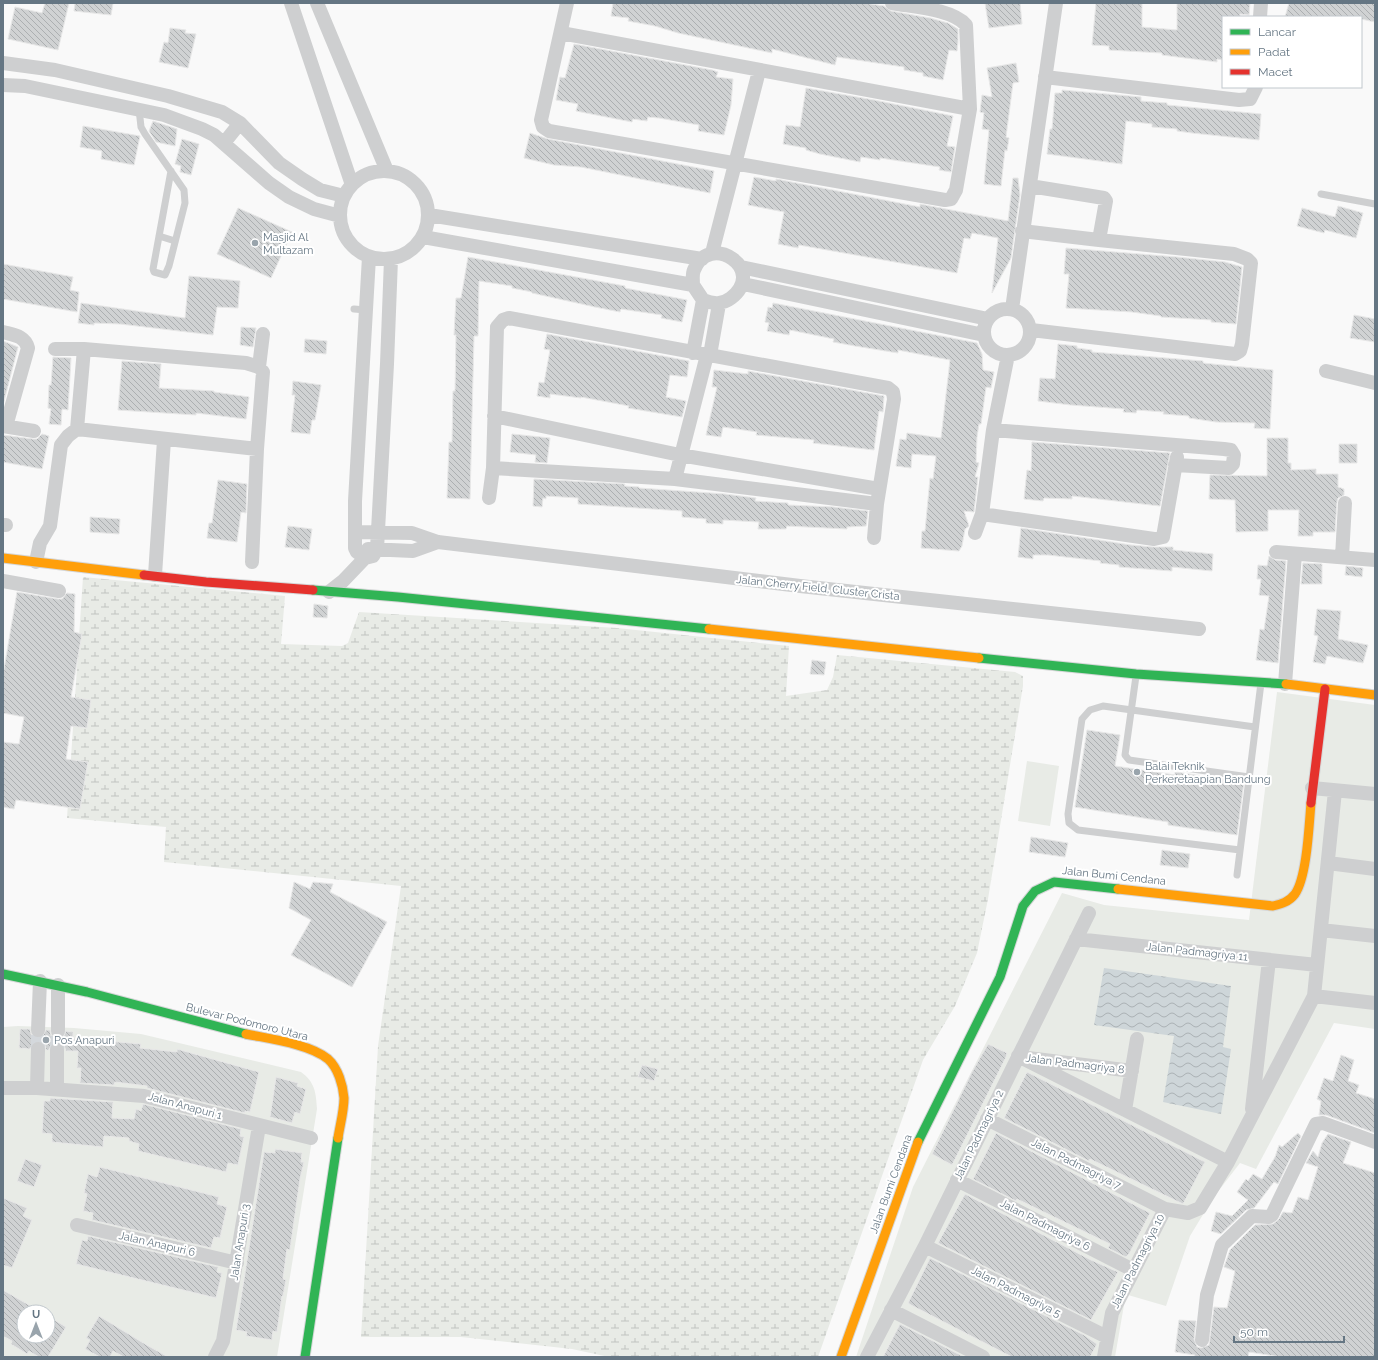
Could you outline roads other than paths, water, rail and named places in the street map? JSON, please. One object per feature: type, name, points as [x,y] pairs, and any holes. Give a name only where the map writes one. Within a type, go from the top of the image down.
[{"type":"street","points":[[291,3],[348,191]]},
{"type":"street","points":[[317,3],[387,171]]},
{"type":"street","points":[[567,3],[540,120],[544,128],[549,131],[945,200],[951,199],[956,190],[970,109],[966,25],[961,20],[949,14],[892,3]]},
{"type":"street","points":[[1012,309],[1022,231],[1030,186],[1056,3]]},
{"type":"street","points":[[1260,16],[1262,3]]},
{"type":"street","points":[[561,32],[759,71],[970,109]]},
{"type":"street","points":[[3,63],[55,70],[168,96],[229,116],[240,123],[279,163],[302,179],[320,190],[348,191]]},
{"type":"street","points":[[52,92],[55,70]]},
{"type":"street","points":[[704,354],[703,300],[693,285],[693,271],[707,256],[736,163],[759,71]]},
{"type":"street","points":[[1045,77],[1239,100],[1250,99],[1256,88]]},
{"type":"street","points":[[86,99],[90,79]]},
{"type":"street","points":[[3,85],[25,86],[164,114],[202,129],[224,143],[269,183],[289,197],[314,209],[340,216]]},
{"type":"street","points":[[224,143],[240,123]]},
{"type":"street","points":[[387,171],[403,175],[417,185],[425,199],[429,215],[423,237],[410,252],[391,259],[369,257],[348,241],[340,216],[348,191],[362,177],[374,172],[387,171]]},
{"type":"street","points":[[1030,186],[1104,198],[1106,201],[1099,240]]},
{"type":"street","points":[[429,215],[707,256],[725,254],[734,259],[741,267],[743,284],[736,294],[728,301],[719,304],[703,300]]},
{"type":"street","points":[[469,245],[473,222]]},
{"type":"street","points":[[1022,231],[1234,254],[1247,259],[1251,263],[1240,351],[1235,354],[1031,330]]},
{"type":"street","points":[[423,237],[693,285]]},
{"type":"street","points":[[365,558],[357,552],[355,548],[355,532],[360,310],[369,257]]},
{"type":"street","points":[[329,592],[343,581],[365,558],[372,556],[377,549],[391,259]]},
{"type":"street","points":[[741,267],[988,319]]},
{"type":"street","points":[[743,284],[984,335]]},
{"type":"street","points":[[675,479],[704,354],[719,304]]},
{"type":"street","points":[[1002,309],[1012,309],[1025,316],[1031,330],[1029,339],[1024,347],[1017,352],[1008,355],[1000,353],[992,349],[987,343],[984,335],[988,319],[994,313],[1002,309]]},
{"type":"street","points":[[489,498],[493,468],[497,327],[502,320],[509,318],[888,388],[893,392],[894,399],[879,489],[874,538]]},
{"type":"street","points":[[3,332],[20,336],[27,342],[28,348],[4,426],[34,431]]},
{"type":"street","points":[[259,367],[263,334]]},
{"type":"street","points":[[55,349],[84,349],[246,363],[259,367],[263,372],[257,449],[252,562]]},
{"type":"street","points":[[77,429],[84,349]]},
{"type":"street","points":[[975,533],[982,514],[994,430],[1008,355]]},
{"type":"street","points":[[1326,371],[1375,383]]},
{"type":"street","points":[[494,416],[680,455],[879,489]]},
{"type":"street","points":[[36,562],[40,543],[50,526],[61,445],[68,436],[77,429],[164,440],[257,449]]},
{"type":"street","points":[[994,430],[1231,450],[1234,455],[1234,464],[1229,468],[1175,465]]},
{"type":"street","points":[[155,575],[164,440]]},
{"type":"street","points":[[982,514],[1154,539],[1163,537],[1178,446]]},
{"type":"street","points":[[493,468],[675,479],[877,504]]},
{"type":"street","points":[[1342,557],[1345,503]]},
{"type":"street","name":"Jalan Cherry Field, Cluster Crista","points":[[355,532],[412,533],[438,542],[800,586],[1199,629]]},
{"type":"street","points":[[355,548],[412,552],[438,542]]},
{"type":"street","points":[[1276,552],[1375,560]]},
{"type":"street","points":[[1285,684],[1295,554]]},
{"type":"street","points":[[3,558],[155,575],[329,592],[398,597],[1136,674],[1285,684],[1375,695]]},
{"type":"street","points":[[3,581],[59,591]]},
{"type":"street","name":"Jalan Bumi Cendana","points":[[841,1357],[914,1150],[1000,977],[1023,906],[1035,890],[1054,882],[1273,906],[1287,902],[1297,892],[1302,880],[1325,689]]},
{"type":"street","points":[[1312,788],[1375,794]]},
{"type":"street","points":[[1335,791],[1314,996],[1375,1003]]},
{"type":"street","points":[[1328,863],[1375,869]]},
{"type":"street","name":"Jalan Padmagriya 2","points":[[867,1357],[925,1246],[1089,913]]},
{"type":"street","points":[[1321,930],[1375,936]]},
{"type":"street","name":"Jalan Padmagriya 11","points":[[1076,939],[1317,965]]},
{"type":"street","name":"Jalan Padmagriya 10","points":[[1251,1118],[1269,960]]},
{"type":"street","name":"Bulevar Podomoro Utara","points":[[3,974],[58,985],[227,1030],[313,1050],[328,1059],[335,1070],[343,1090],[344,1100],[305,1357]]},
{"type":"street","points":[[38,1030],[40,981]]},
{"type":"street","points":[[58,985],[58,1031]]},
{"type":"street","name":"Jalan Padmagriya 10","points":[[1104,1357],[1112,1313],[1165,1209],[1188,1214],[1200,1208],[1228,1162],[1314,996]]},
{"type":"street","name":"Jalan Padmagriya 8","points":[[1125,1110],[1137,1039]]},
{"type":"street","points":[[37,1088],[38,1049]]},
{"type":"street","points":[[57,1050],[57,1089]]},
{"type":"street","name":"Jalan Padmagriya 8","points":[[1018,1056],[1132,1071]]},
{"type":"street","name":"Jalan Padmagriya 8","points":[[1018,1056],[1228,1162]]},
{"type":"street","name":"Jalan Anapuri 1","points":[[3,1088],[57,1089],[144,1096],[311,1138]]},
{"type":"street","name":"Jalan Padmagriya 7","points":[[987,1119],[1165,1209]]},
{"type":"street","points":[[1202,1340],[1207,1295],[1222,1245],[1252,1216],[1269,1217],[1272,1215],[1316,1124],[1323,1123],[1375,1142]]},
{"type":"street","name":"Jalan Anapuri 3","points":[[215,1357],[223,1341],[259,1126]]},
{"type":"street","name":"Jalan Padmagriya 6","points":[[957,1180],[1134,1270]]},
{"type":"street","name":"Jalan Anapuri 6","points":[[77,1225],[237,1263]]},
{"type":"street","name":"Jalan Padmagriya 5","points":[[925,1246],[1107,1338]]},
{"type":"street","points":[[891,1310],[984,1357]]},
{"type":"lane","points":[[139,109],[143,131],[171,171],[184,190],[185,203],[165,275],[158,274],[152,269],[171,171]]},
{"type":"lane","points":[[1321,194],[1375,204]]},
{"type":"lane","points":[[159,236],[175,241]]},
{"type":"lane","points":[[1136,674],[1125,755],[1129,760],[1249,777]]},
{"type":"lane","points":[[1237,875],[1261,683]]},
{"type":"lane","points":[[1240,850],[1078,830],[1069,823],[1068,814],[1082,719],[1090,710],[1103,706],[1132,709],[1255,728]]},
{"type":"water","points":[[1104,968],[1231,986],[1223,1047],[1231,1049],[1221,1114],[1163,1102],[1174,1036],[1094,1025]]},
{"type":"tunnel","points":[[38,1030],[38,1049]]},
{"type":"tunnel","points":[[57,1050],[58,1031]]},
{"type":"place","name":"Masjid Al Multazam","points":[[255,243]]},
{"type":"place","name":"Balai Teknik Perkeretaapian Bandung","points":[[1137,772]]},
{"type":"place","name":"Pos Anapuri","points":[[46,1040]]}]
